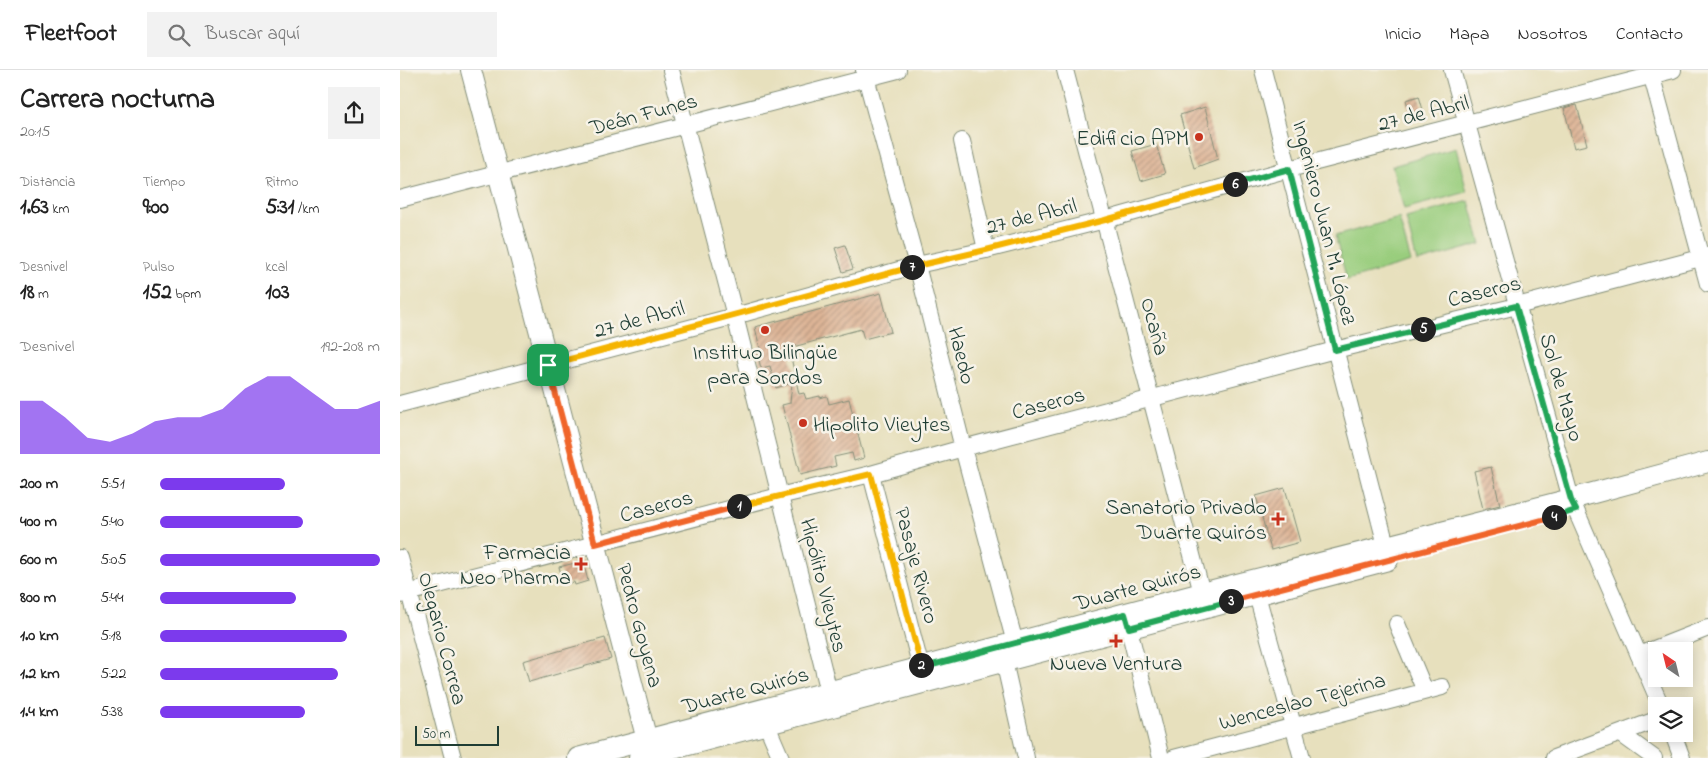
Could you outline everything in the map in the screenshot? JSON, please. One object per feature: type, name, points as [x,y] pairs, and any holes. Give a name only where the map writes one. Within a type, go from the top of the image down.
[{"type":"main road","name":"Pedro Goyena","points":[[471,70],[595,544],[647,753]]},
{"type":"main road","name":"Duarte Quirós","points":[[1574,505],[1708,462]]},
{"type":"main road","name":"Duarte Quirós","points":[[578,758],[647,753],[763,717],[833,699],[1004,661],[1127,621],[1202,593],[1388,553],[1708,473]]},
{"type":"main road","name":"Duarte Quirós","points":[[833,699],[921,668],[1014,643],[1257,595],[1388,553]]},
{"type":"street","name":"Hipólito Vieytes","points":[[671,70],[735,316],[779,496],[833,699]]},
{"type":"street","name":"Deán Funes","points":[[400,199],[686,125],[866,74],[898,70]]},
{"type":"street","name":"Ocaña","points":[[1065,70],[1202,593]]},
{"type":"street","name":"Ingeniero Juan M. López","points":[[1263,70],[1388,553]]},
{"type":"street","name":"Sol de Mayo","points":[[1452,70],[1516,306],[1574,505],[1657,697]]},
{"type":"street","name":"27 de Abril","points":[[400,404],[735,316],[917,265],[1105,220],[1651,73],[1674,70]]},
{"type":"street","points":[[1651,73],[1704,257],[1708,284]]},
{"type":"street","name":"Haedo","points":[[866,74],[1014,643]]},
{"type":"street","points":[[962,141],[986,250]]},
{"type":"street","name":"Caseros","points":[[405,594],[779,496],[871,474],[1335,350],[1516,306],[1704,257]]},
{"type":"street","name":"Pasaje Rivero","points":[[871,474],[921,668]]},
{"type":"street","name":"Olegario Correa","points":[[400,558],[405,594],[453,758]]},
{"type":"street","points":[[1257,595],[1302,758]]},
{"type":"street","points":[[1127,621],[1161,758]]},
{"type":"street","points":[[1397,624],[1425,691]]},
{"type":"street","points":[[1639,656],[1708,628]]},
{"type":"street","points":[[1004,661],[1026,758]]},
{"type":"street","name":"Wenceslao Tejerina","points":[[1174,758],[1442,687]]},
{"type":"street","points":[[763,717],[781,758]]},
{"type":"street","points":[[1554,758],[1648,723]]},
{"type":"street","points":[[1621,734],[1654,758]]},
{"type":"street","points":[[1675,742],[1682,758]]},
{"type":"green space","points":[[1456,148],[1467,192],[1404,209],[1392,166]]},
{"type":"green space","points":[[1469,201],[1481,244],[1417,262],[1406,218]]},
{"type":"green space","points":[[1399,218],[1411,262],[1347,280],[1335,236]]},
{"type":"building","points":[[1419,96],[1423,110],[1410,114],[1406,100]]},
{"type":"building","points":[[1577,105],[1587,145],[1574,148],[1564,108]]},
{"type":"building","name":"Edificio APM","points":[[1205,107],[1218,159],[1194,168],[1180,115]]},
{"type":"building","points":[[1156,144],[1165,174],[1141,181],[1132,151]]},
{"type":"building","points":[[845,245],[853,269],[843,272],[835,248]]},
{"type":"building","points":[[881,293],[891,332],[864,339],[861,329],[789,348],[799,394],[804,393],[806,399],[827,396],[829,404],[849,399],[864,458],[854,461],[852,453],[834,457],[836,466],[800,475],[782,405],[790,403],[792,383],[776,388],[770,366],[761,368],[756,350],[760,349],[755,327]]},
{"type":"building","points":[[1491,467],[1500,505],[1483,509],[1474,471]]},
{"type":"building","name":"Sanatorio Privado Duarte Quirós","points":[[1285,488],[1300,542],[1271,550],[1256,496]]},
{"type":"building","points":[[583,561],[588,581],[575,585],[574,582],[564,584],[559,567]]},
{"type":"building","points":[[605,638],[611,659],[529,682],[523,661]]},
{"type":"place","name":"Edificio APM","points":[[1199,137]]},
{"type":"place","name":"Instituo Bilingüe para Sordos","points":[[765,330]]},
{"type":"place","name":"Hipolito Vieytes","points":[[803,423]]},
{"type":"place","name":"Sanatorio Privado Duarte Quirós","points":[[1278,519]]},
{"type":"place","name":"Farmacia Neo Pharma","points":[[581,564]]},
{"type":"place","name":"Nueva Ventura","points":[[1116,641]]},
{"type":"route","points":[[1289,169],[1335,350],[1516,306],[1571,500],[1576,510],[1129,628],[1125,614],[921,668],[871,474],[595,544],[548,365],[735,316],[917,265],[1105,220],[1289,169]]}]
